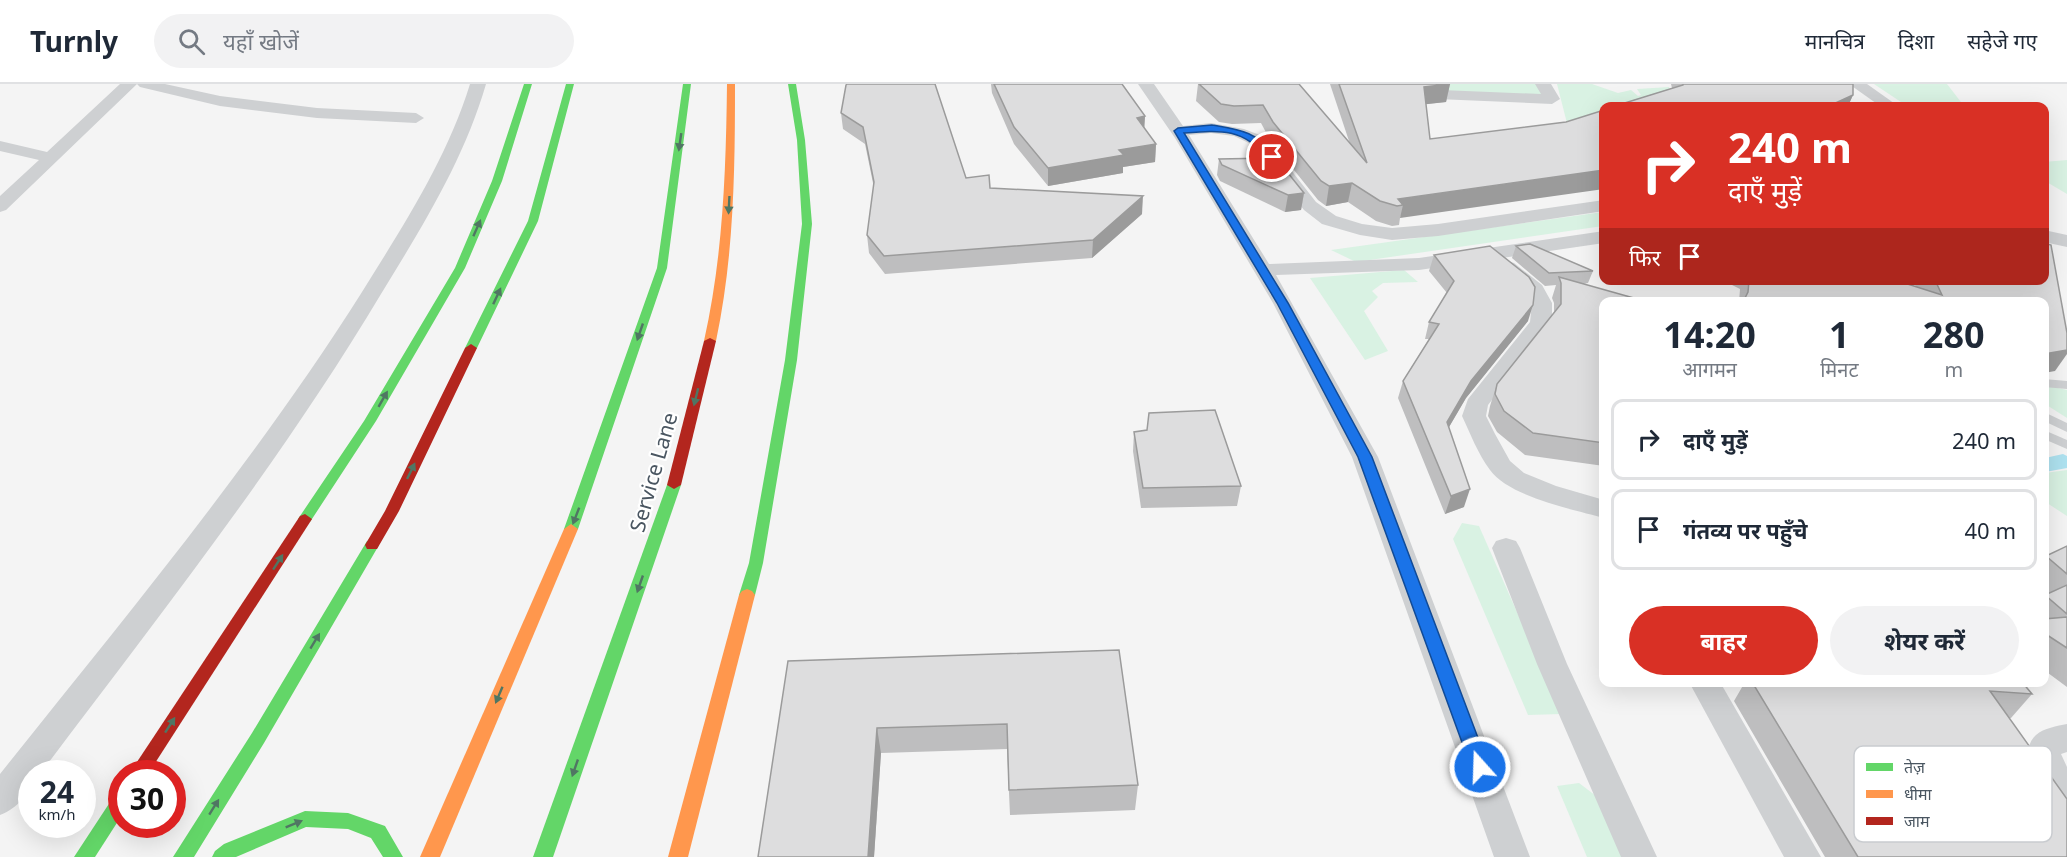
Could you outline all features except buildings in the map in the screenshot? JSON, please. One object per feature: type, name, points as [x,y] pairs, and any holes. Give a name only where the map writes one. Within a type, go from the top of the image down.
[{"type":"street","points":[[0,206],[129,84]]},
{"type":"street","points":[[145,84],[220,101],[317,113],[416,118]]},
{"type":"street","points":[[0,800],[221,514],[345,340],[435,186],[473,101],[478,84]]},
{"type":"street","points":[[147,760],[370,421],[460,268],[497,181],[528,84]]},
{"type":"street","points":[[183,857],[258,738],[392,511],[533,221],[570,84]]},
{"type":"street","points":[[430,857],[576,517],[662,268],[687,84]]},
{"type":"street","name":"Service Lane","points":[[543,857],[673,491],[716,316],[729,208],[731,84]]},
{"type":"street","points":[[678,857],[756,563],[791,360],[807,224],[801,140],[792,84]]},
{"type":"street","points":[[1146,84],[1178,131],[1262,270],[1365,457],[1512,857]]},
{"type":"street","points":[[1429,84],[1437,93],[1552,99],[1543,84]]},
{"type":"street","points":[[1857,84],[1884,102]]},
{"type":"street","points":[[1178,131],[1212,128],[1238,132],[1259,141],[1310,206],[1329,220],[1360,229],[1392,234],[1438,230],[1599,206]]},
{"type":"street","points":[[0,146],[52,158]]},
{"type":"street","points":[[2049,237],[2067,241]]},
{"type":"street","points":[[1262,270],[1419,264],[1488,252],[1599,238]]},
{"type":"street","points":[[1488,252],[1535,289],[1542,303],[1541,323],[1476,404],[1474,416],[1500,466],[1515,479],[1547,492],[1599,508]]},
{"type":"street","points":[[1506,548],[1552,664],[1639,857]]},
{"type":"street","points":[[1707,687],[1803,857]]},
{"type":"street","points":[[2046,746],[2056,739],[2067,738]]},
{"type":"street","points":[[2052,774],[2067,790]]},
{"type":"street","points":[[222,857],[231,850],[305,819],[348,821],[378,831],[393,857]]},
{"type":"street","points":[[84,857],[108,821]]},
{"type":"lane","points":[[2049,383],[2067,385]]},
{"type":"lane","points":[[2049,419],[2067,428]]},
{"type":"lane","points":[[2049,436],[2067,445]]},
{"type":"green space","points":[[1432,84],[1541,84],[1550,98],[1437,92]]},
{"type":"green space","points":[[1557,84],[1592,84],[1618,93],[1631,90],[1638,96],[1641,95],[1637,89],[1669,87],[1673,98],[1666,102],[1599,102],[1599,126],[1570,135]]},
{"type":"green space","points":[[1874,84],[1947,84],[1961,102],[1901,102]]},
{"type":"green space","points":[[2067,160],[2067,194],[2049,183],[2049,162]]},
{"type":"green space","points":[[1599,213],[1599,227],[1356,262],[1331,250]]},
{"type":"green space","points":[[1404,270],[1418,282],[1383,283],[1372,291],[1378,297],[1364,311],[1388,351],[1365,360],[1310,278]]},
{"type":"green space","points":[[2049,386],[2067,390],[2067,418],[2049,407]]},
{"type":"green space","points":[[2067,470],[2067,516],[2049,504],[2049,472]]},
{"type":"green space","points":[[1462,523],[1479,526],[1562,714],[1528,715],[1453,539]]},
{"type":"green space","points":[[1579,783],[1600,799],[1625,857],[1587,857],[1557,786]]},
{"type":"water","points":[[2063,454],[2067,456],[2067,468],[2049,471],[2049,457]]},
{"type":"traffic: fast","points":[[305,519],[370,421],[460,268],[497,181],[528,84]]},
{"type":"traffic: fast","points":[[471,348],[533,221],[570,84]]},
{"type":"traffic: fast","points":[[571,529],[662,268],[687,84]]},
{"type":"traffic: fast","points":[[747,595],[756,563],[791,360],[807,224],[801,140],[792,84]]},
{"type":"traffic: fast","points":[[543,857],[674,485]]},
{"type":"traffic: fast","points":[[183,857],[258,738],[372,545]]},
{"type":"traffic: fast","points":[[222,857],[231,850],[305,819],[348,821],[378,832],[393,857]]},
{"type":"traffic: fast","points":[[84,857],[108,820]]},
{"type":"traffic: slow","points":[[710,341],[726,245],[731,84]]},
{"type":"traffic: slow","points":[[430,857],[571,529]]},
{"type":"traffic: slow","points":[[678,857],[747,595]]},
{"type":"traffic: jam","points":[[674,485],[710,341]]},
{"type":"traffic: jam","points":[[372,545],[392,511],[471,348]]},
{"type":"traffic: jam","points":[[147,760],[305,519]]},
{"type":"route","points":[[1272,157],[1259,141],[1238,132],[1212,128],[1178,131],[1282,303],[1365,457],[1480,767]]}]
